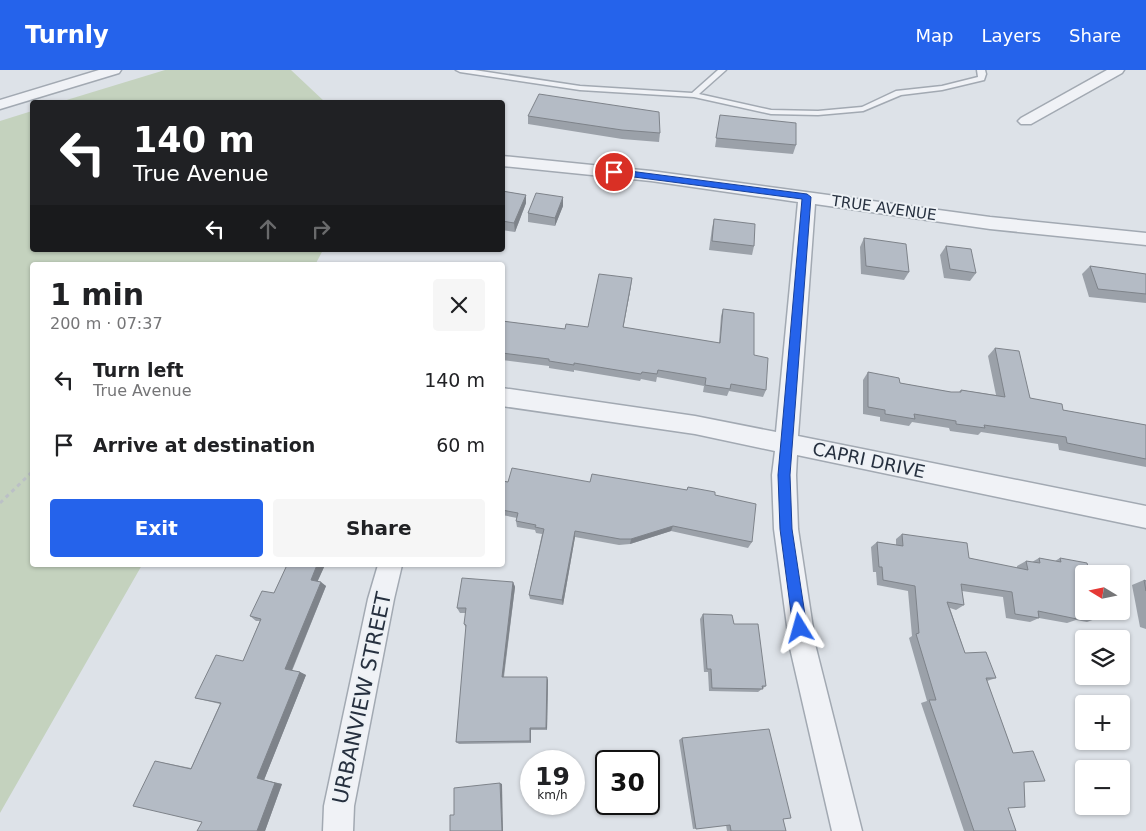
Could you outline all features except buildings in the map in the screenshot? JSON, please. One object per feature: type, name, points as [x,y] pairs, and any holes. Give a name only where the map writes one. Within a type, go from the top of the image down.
[{"type":"street","points":[[0,105],[114,70]]},
{"type":"street","points":[[1026,121],[1117,70]]},
{"type":"street","name":"TRUE AVENUE","points":[[505,161],[650,176],[990,223],[1146,238]]},
{"type":"street","points":[[807,197],[784,475],[786,529],[803,648],[847,831]]},
{"type":"street","name":"CAPRI DRIVE","points":[[505,396],[695,425],[1146,517]]},
{"type":"street","name":"URBANVIEW STREET","points":[[338,831],[339,806],[381,599],[389,567]]},
{"type":"lane","points":[[460,70],[580,88],[694,95],[771,112],[818,113],[863,109],[899,93],[981,78],[980,70]]},
{"type":"lane","points":[[694,95],[722,70]]},
{"type":"path","points":[[0,503],[30,474]]},
{"type":"green space","points":[[165,70],[291,70],[323,100],[67,100]]},
{"type":"green space","points":[[30,112],[30,252],[322,252],[317,262],[30,262],[30,567],[141,567],[0,813],[0,121]]},
{"type":"route","points":[[614,172],[807,197],[784,475],[786,529],[800,628]]}]
